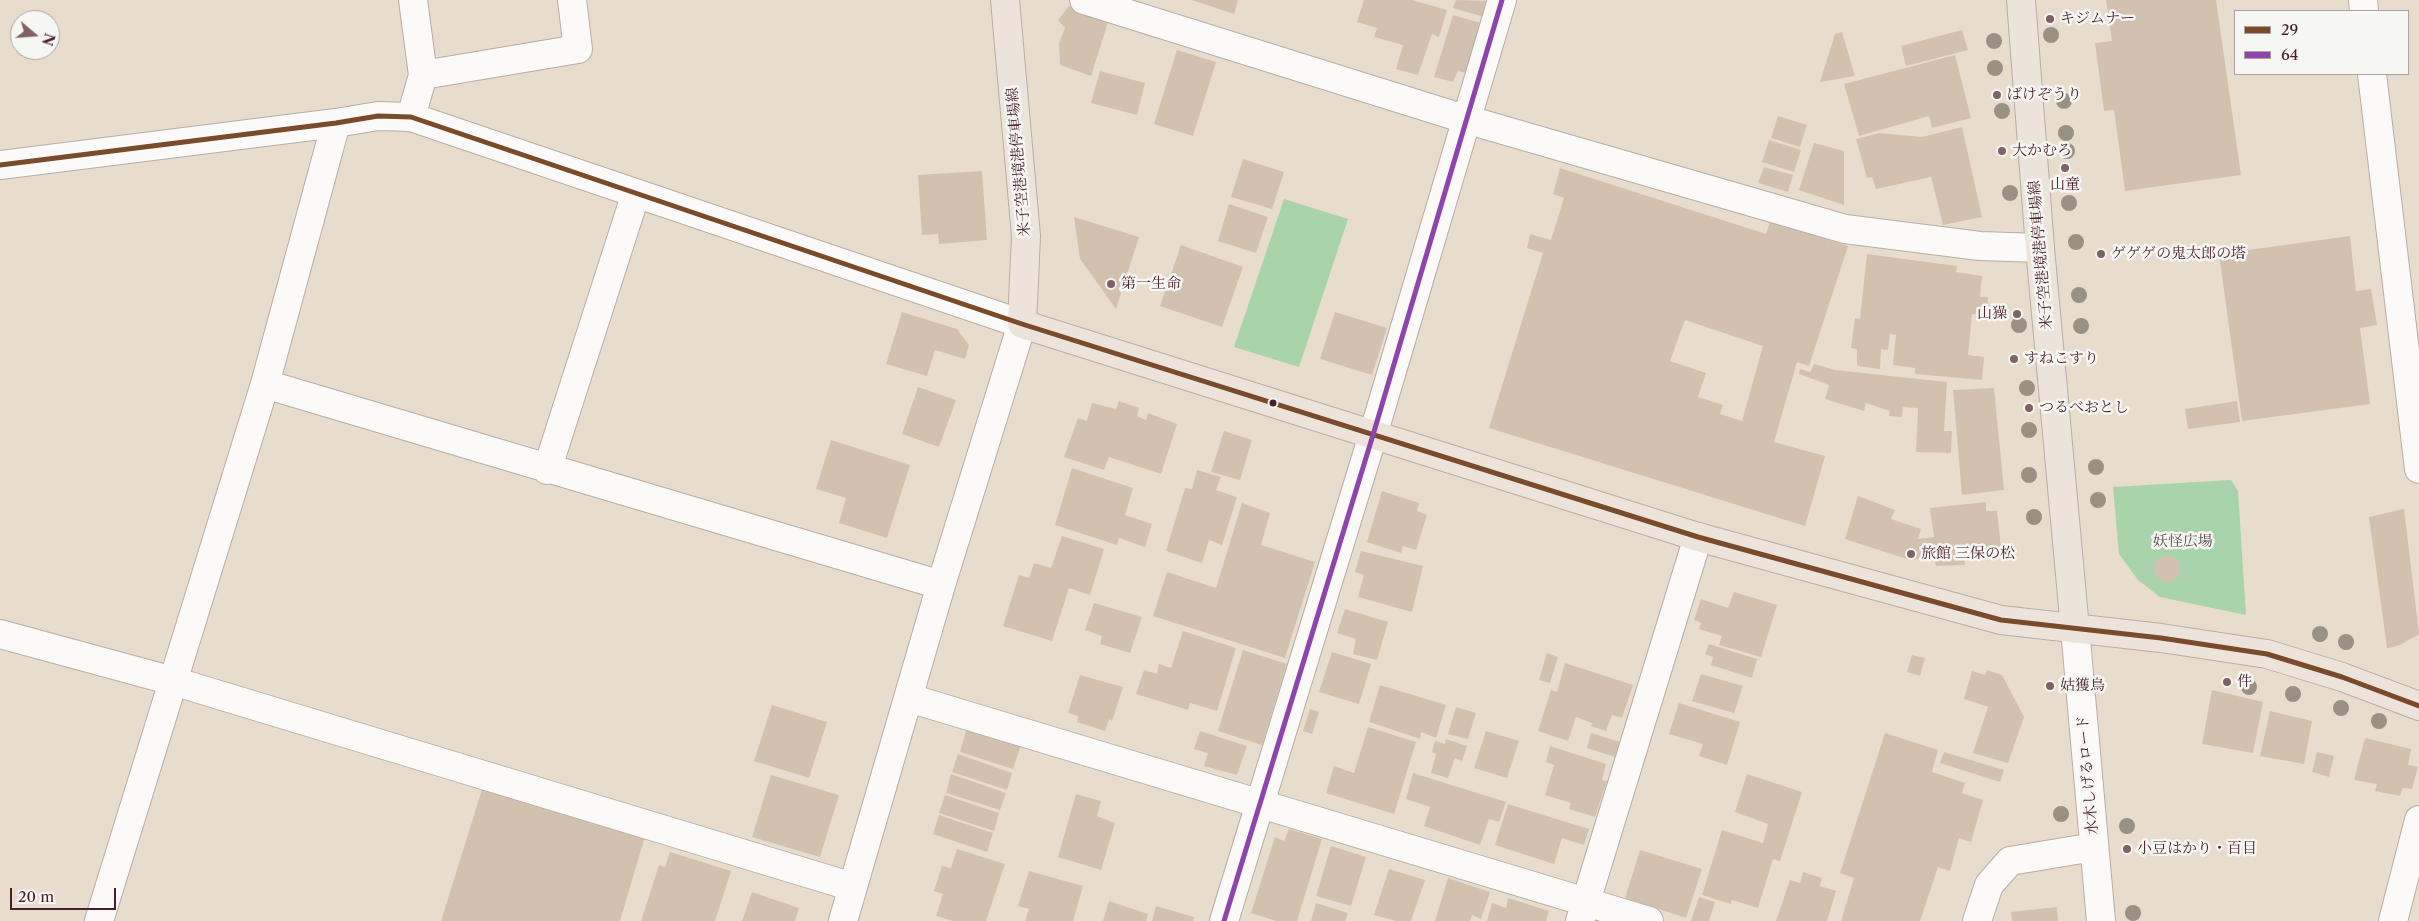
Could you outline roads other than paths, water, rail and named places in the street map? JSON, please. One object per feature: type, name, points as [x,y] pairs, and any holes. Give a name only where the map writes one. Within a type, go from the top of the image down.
[{"type":"main road","name":"米子空港境港停車場線","points":[[1005,0],[1026,236],[1022,324]]},
{"type":"main road","name":"米子空港境港停車場線","points":[[2021,0],[2040,248],[2075,629]]},
{"type":"main road","points":[[1022,324],[1698,537],[2001,620],[2162,638],[2267,654],[2342,677],[2419,706]]},
{"type":"street","points":[[411,117],[423,74],[413,0]]},
{"type":"street","points":[[423,74],[578,49],[572,0]]},
{"type":"street","points":[[1084,0],[1465,119],[1845,229],[1980,246],[2040,248]]},
{"type":"street","points":[[1224,921],[1373,435],[1465,119],[1502,0]]},
{"type":"street","points":[[2372,75],[2419,469]]},
{"type":"street","points":[[0,165],[336,123],[378,116],[411,117],[1022,324],[941,585],[843,921]]},
{"type":"street","points":[[99,921],[265,384],[336,123]]},
{"type":"street","points":[[547,470],[636,193]]},
{"type":"street","points":[[265,384],[547,470],[941,585]]},
{"type":"street","points":[[1583,911],[1698,537]]},
{"type":"street","name":"水木しげるロード","points":[[2075,629],[2101,921]]},
{"type":"street","points":[[0,634],[173,681],[853,887]]},
{"type":"street","points":[[909,698],[1259,803],[1583,911],[1649,921]]},
{"type":"street","points":[[2393,921],[2419,820]]},
{"type":"street","points":[[1977,921],[1990,885],[2010,861],[2094,847]]},
{"type":"place","name":"キジムナー","points":[[2050,19]]},
{"type":"place","name":"ばけぞうり","points":[[1997,95]]},
{"type":"place","name":"大かむろ","points":[[2002,151]]},
{"type":"place","name":"山童","points":[[2065,168]]},
{"type":"place","name":"ゲゲゲの鬼太郎の塔","points":[[2101,254]]},
{"type":"place","name":"第一生命","points":[[1111,284]]},
{"type":"place","name":"山𤢖","points":[[2017,314]]},
{"type":"place","name":"すねこすり","points":[[2014,359]]},
{"type":"place","name":"つるべおとし","points":[[2029,408]]},
{"type":"place","name":"旅館 三保の松","points":[[1911,554]]},
{"type":"place","name":"件","points":[[2227,682]]},
{"type":"place","name":"姑獲鳥","points":[[2050,686]]},
{"type":"place","name":"小豆はかり・百目","points":[[2127,849]]},
{"type":"park label","name":"妖怪広場","points":[[2183,542]]}]
